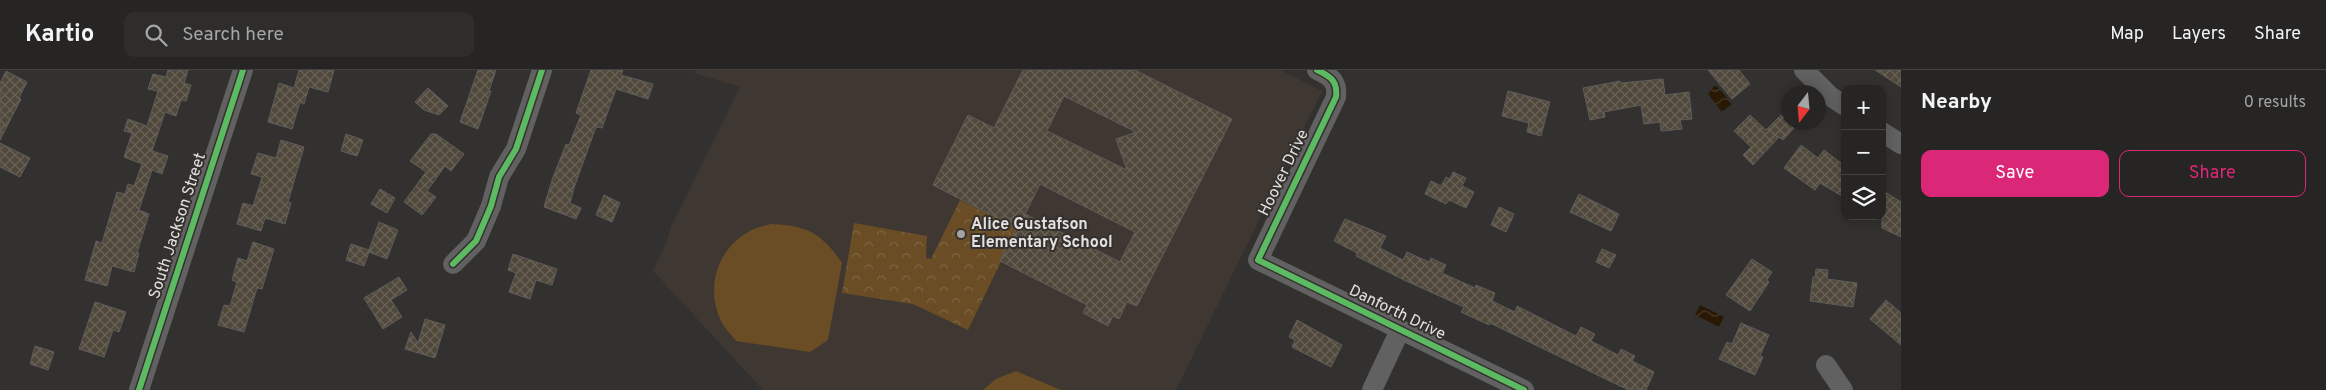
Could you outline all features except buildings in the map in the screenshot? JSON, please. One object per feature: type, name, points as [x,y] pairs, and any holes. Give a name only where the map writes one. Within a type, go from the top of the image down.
[{"type":"street","name":"South Jackson Street","points":[[140,390],[243,70]]},
{"type":"street","points":[[453,264],[476,241],[491,206],[499,177],[516,150],[542,70]]},
{"type":"street","name":"Hoover Drive","points":[[1258,260],[1335,99],[1336,85],[1328,76],[1317,70]]},
{"type":"street","points":[[1804,70],[1830,96],[1841,103]]},
{"type":"street","points":[[1886,135],[1901,144]]},
{"type":"street","name":"Danforth Drive","points":[[1258,260],[1524,390]]},
{"type":"street","points":[[1372,390],[1400,330]]},
{"type":"street","points":[[1826,365],[1842,390]]},
{"type":"shaded area","name":"Alice Gustafson Elementary School","points":[[696,70],[1280,70],[1322,91],[1176,390],[763,390],[653,271],[667,241],[671,227],[740,87],[694,73]]},
{"type":"green space","points":[[960,200],[1017,228],[968,330],[913,304],[842,293],[854,223],[927,236],[926,258],[931,259]]},
{"type":"green space","points":[[771,224],[794,226],[812,233],[827,244],[842,263],[828,340],[810,352],[736,341],[723,325],[717,310],[714,284],[721,260],[737,240],[759,227]]},
{"type":"green space","points":[[1016,371],[1061,390],[983,390],[996,379]]},
{"type":"water","points":[[1714,86],[1717,86],[1732,104],[1722,112],[1708,94]]},
{"type":"water","points":[[1700,305],[1724,317],[1719,327],[1695,315]]},
{"type":"cycle path","points":[[139,390],[243,70]]},
{"type":"cycle path","points":[[453,264],[476,241],[491,206],[499,177],[516,149],[542,70]]},
{"type":"cycle path","points":[[1317,70],[1326,74],[1332,80],[1336,87],[1336,97],[1258,260],[1524,390]]},
{"type":"place","name":"Alice Gustafson Elementary School","points":[[961,234]]}]
